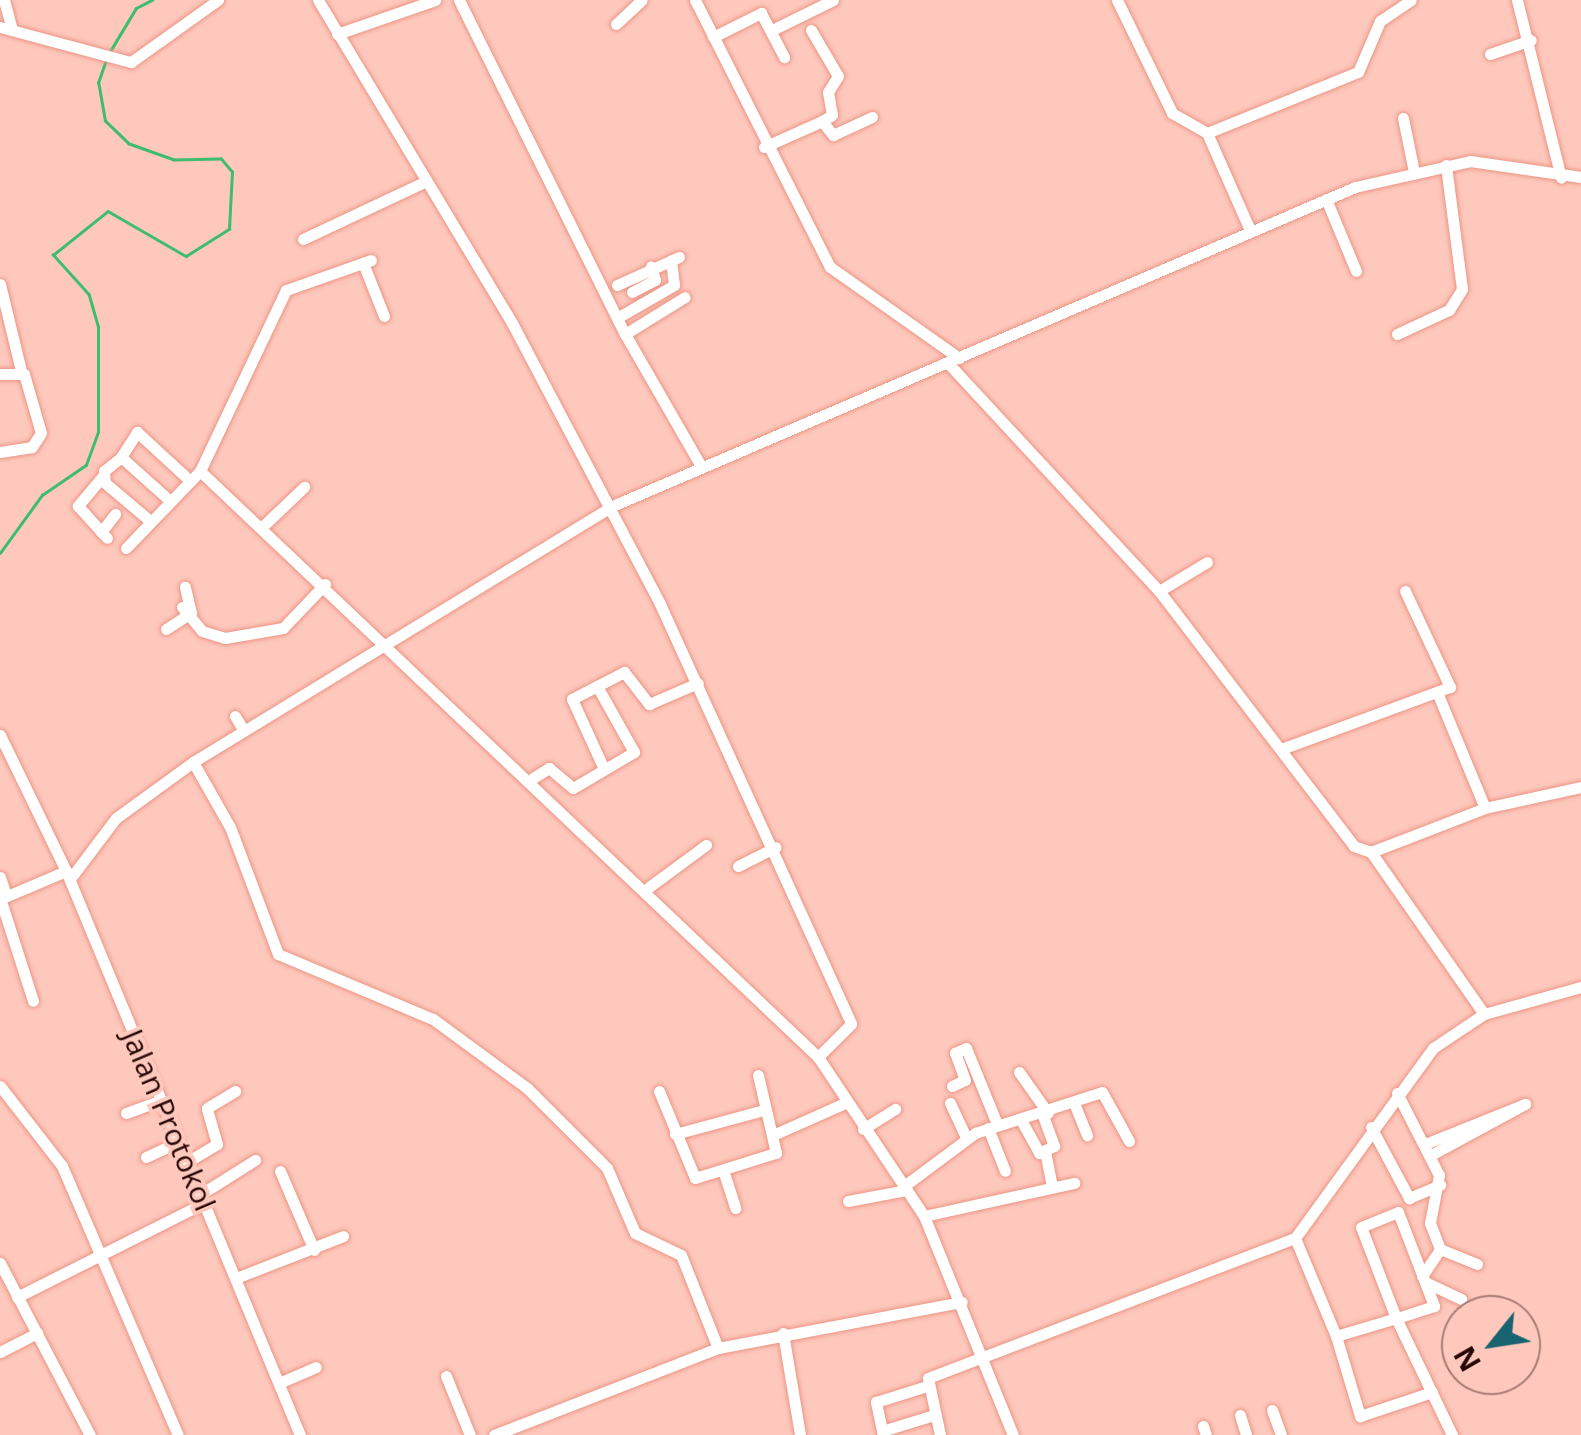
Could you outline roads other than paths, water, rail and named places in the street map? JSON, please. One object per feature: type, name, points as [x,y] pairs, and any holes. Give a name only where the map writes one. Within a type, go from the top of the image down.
[{"type":"street","points":[[4,0],[6,28],[93,54],[136,60],[218,0]]},
{"type":"street","points":[[318,0],[610,507],[776,846],[851,1024],[818,1057]]},
{"type":"street","points":[[337,34],[435,0]]},
{"type":"street","points":[[459,0],[625,334],[702,466]]},
{"type":"street","points":[[616,24],[642,0]]},
{"type":"street","points":[[694,0],[764,147],[830,266],[953,360],[1160,592],[1284,748],[1354,846],[1371,852],[1484,1014]]},
{"type":"street","points":[[772,30],[832,0]]},
{"type":"street","points":[[1117,0],[1172,113],[1206,133],[1250,230]]},
{"type":"street","points":[[1206,133],[1358,72],[1380,20],[1411,0]]},
{"type":"street","points":[[1518,0],[1531,40],[1561,178]]},
{"type":"street","points":[[713,37],[760,13],[784,57]]},
{"type":"street","points":[[764,147],[832,115],[828,92],[838,76],[811,30]]},
{"type":"street","points":[[1490,54],[1531,40]]},
{"type":"street","points":[[743,105],[756,98]]},
{"type":"street","points":[[822,122],[833,135],[872,117]]},
{"type":"street","points":[[1403,118],[1414,172]]},
{"type":"street","points":[[1397,334],[1448,310],[1462,289],[1446,164]]},
{"type":"street","points":[[2,898],[68,875],[116,818],[193,762],[610,507],[1326,199],[1446,164],[1581,177]]},
{"type":"street","points":[[304,238],[424,182]]},
{"type":"street","points":[[1326,199],[1356,271]]},
{"type":"street","points":[[617,285],[675,258],[674,285],[617,318]]},
{"type":"street","points":[[126,548],[187,478],[200,471],[286,290],[367,261],[384,316]]},
{"type":"street","points":[[632,292],[655,280],[651,267]]},
{"type":"street","points":[[0,285],[15,327],[40,438],[0,452]]},
{"type":"street","points":[[625,334],[685,297]]},
{"type":"street","points":[[0,331],[15,327]]},
{"type":"street","points":[[0,374],[22,371]]},
{"type":"street","points":[[116,514],[104,535],[78,506],[137,432],[187,478]]},
{"type":"street","points":[[121,456],[168,499]]},
{"type":"street","points":[[200,471],[533,778],[818,1057],[845,1103],[924,1216],[984,1352],[1013,1435]]},
{"type":"street","points":[[102,476],[149,520]]},
{"type":"street","points":[[263,526],[304,487]]},
{"type":"street","points":[[1160,592],[1207,562]]},
{"type":"street","points":[[186,611],[218,638],[281,628],[325,584]]},
{"type":"street","points":[[166,629],[186,611],[186,587]]},
{"type":"street","points":[[1284,748],[1439,697],[1449,678],[1404,591]]},
{"type":"street","points":[[604,770],[570,707],[597,686],[626,672],[652,704],[698,683]]},
{"type":"street","points":[[533,778],[550,768],[572,788],[634,752],[597,686]]},
{"type":"street","points":[[1439,697],[1484,808]]},
{"type":"street","points":[[235,716],[244,731]]},
{"type":"street","name":"Jalan Protokol","points":[[0,735],[68,875],[300,1435]]},
{"type":"street","points":[[193,762],[230,827],[278,954],[433,1018],[527,1088],[607,1168],[635,1232],[681,1256],[718,1348]]},
{"type":"street","points":[[1371,852],[1484,808],[1581,787]]},
{"type":"street","points":[[649,888],[706,845]]},
{"type":"street","points":[[738,866],[776,846]]},
{"type":"street","points":[[0,877],[2,898],[33,1001]]},
{"type":"street","points":[[931,1416],[883,1433],[876,1402],[924,1387],[984,1352],[1295,1238],[1371,1128],[1433,1048],[1484,1014],[1581,987]]},
{"type":"street","points":[[1020,1072],[1045,1114],[1054,1146],[1035,1152],[1021,1120]]},
{"type":"street","points":[[658,1091],[692,1178],[776,1153],[758,1075]]},
{"type":"street","points":[[952,1086],[971,1078],[993,1126],[1005,1171]]},
{"type":"street","points":[[0,1086],[58,1160],[178,1435]]},
{"type":"street","points":[[187,1162],[217,1144],[207,1108],[235,1091]]},
{"type":"street","points":[[848,1202],[905,1188],[966,1138],[993,1126],[1045,1114],[1104,1092],[1129,1141]]},
{"type":"street","points":[[1397,1093],[1428,1149],[1438,1191],[1430,1223],[1440,1249],[1477,1264]]},
{"type":"street","points":[[126,1113],[161,1100]]},
{"type":"street","points":[[773,1135],[845,1103]]},
{"type":"street","points":[[950,1103],[966,1138]]},
{"type":"street","points":[[1074,1103],[1087,1135]]},
{"type":"street","points":[[1428,1149],[1525,1104],[1428,1149]]},
{"type":"street","points":[[863,1129],[894,1109]]},
{"type":"street","points":[[674,1134],[764,1110]]},
{"type":"street","points":[[1371,1128],[1409,1198],[1438,1191]]},
{"type":"street","points":[[146,1156],[178,1142]]},
{"type":"street","points":[[1045,1151],[1052,1186]]},
{"type":"street","points":[[18,1297],[98,1258],[202,1198],[255,1160]]},
{"type":"street","points":[[722,1170],[734,1208]]},
{"type":"street","points":[[280,1171],[314,1250]]},
{"type":"street","points":[[924,1216],[1074,1183]]},
{"type":"street","points":[[1438,1191],[1361,1228],[1396,1318],[1452,1435]]},
{"type":"street","points":[[1336,1336],[1434,1308],[1398,1212]]},
{"type":"street","points":[[236,1278],[342,1236]]},
{"type":"street","points":[[1295,1238],[1314,1264],[1360,1416],[1432,1392]]},
{"type":"street","points":[[1424,1279],[1440,1249]]},
{"type":"street","points":[[0,1263],[90,1435]]},
{"type":"street","points":[[1424,1279],[1454,1295]]},
{"type":"street","points":[[494,1435],[718,1348],[962,1302]]},
{"type":"street","points":[[0,1352],[37,1333]]},
{"type":"street","points":[[783,1333],[800,1435]]},
{"type":"street","points":[[279,1382],[316,1367]]},
{"type":"street","points":[[446,1376],[470,1435]]},
{"type":"street","points":[[924,1387],[940,1435]]},
{"type":"street","points":[[1272,1410],[1282,1435]]},
{"type":"street","points":[[1240,1415],[1246,1435]]},
{"type":"waterway","points":[[109,53],[136,8],[152,0]]},
{"type":"waterway","points":[[0,553],[42,495],[86,465],[98,432],[98,327],[89,295],[53,255],[108,211],[186,256],[229,229],[232,172],[221,159],[174,160],[129,144],[105,121],[98,83],[106,60]]}]
